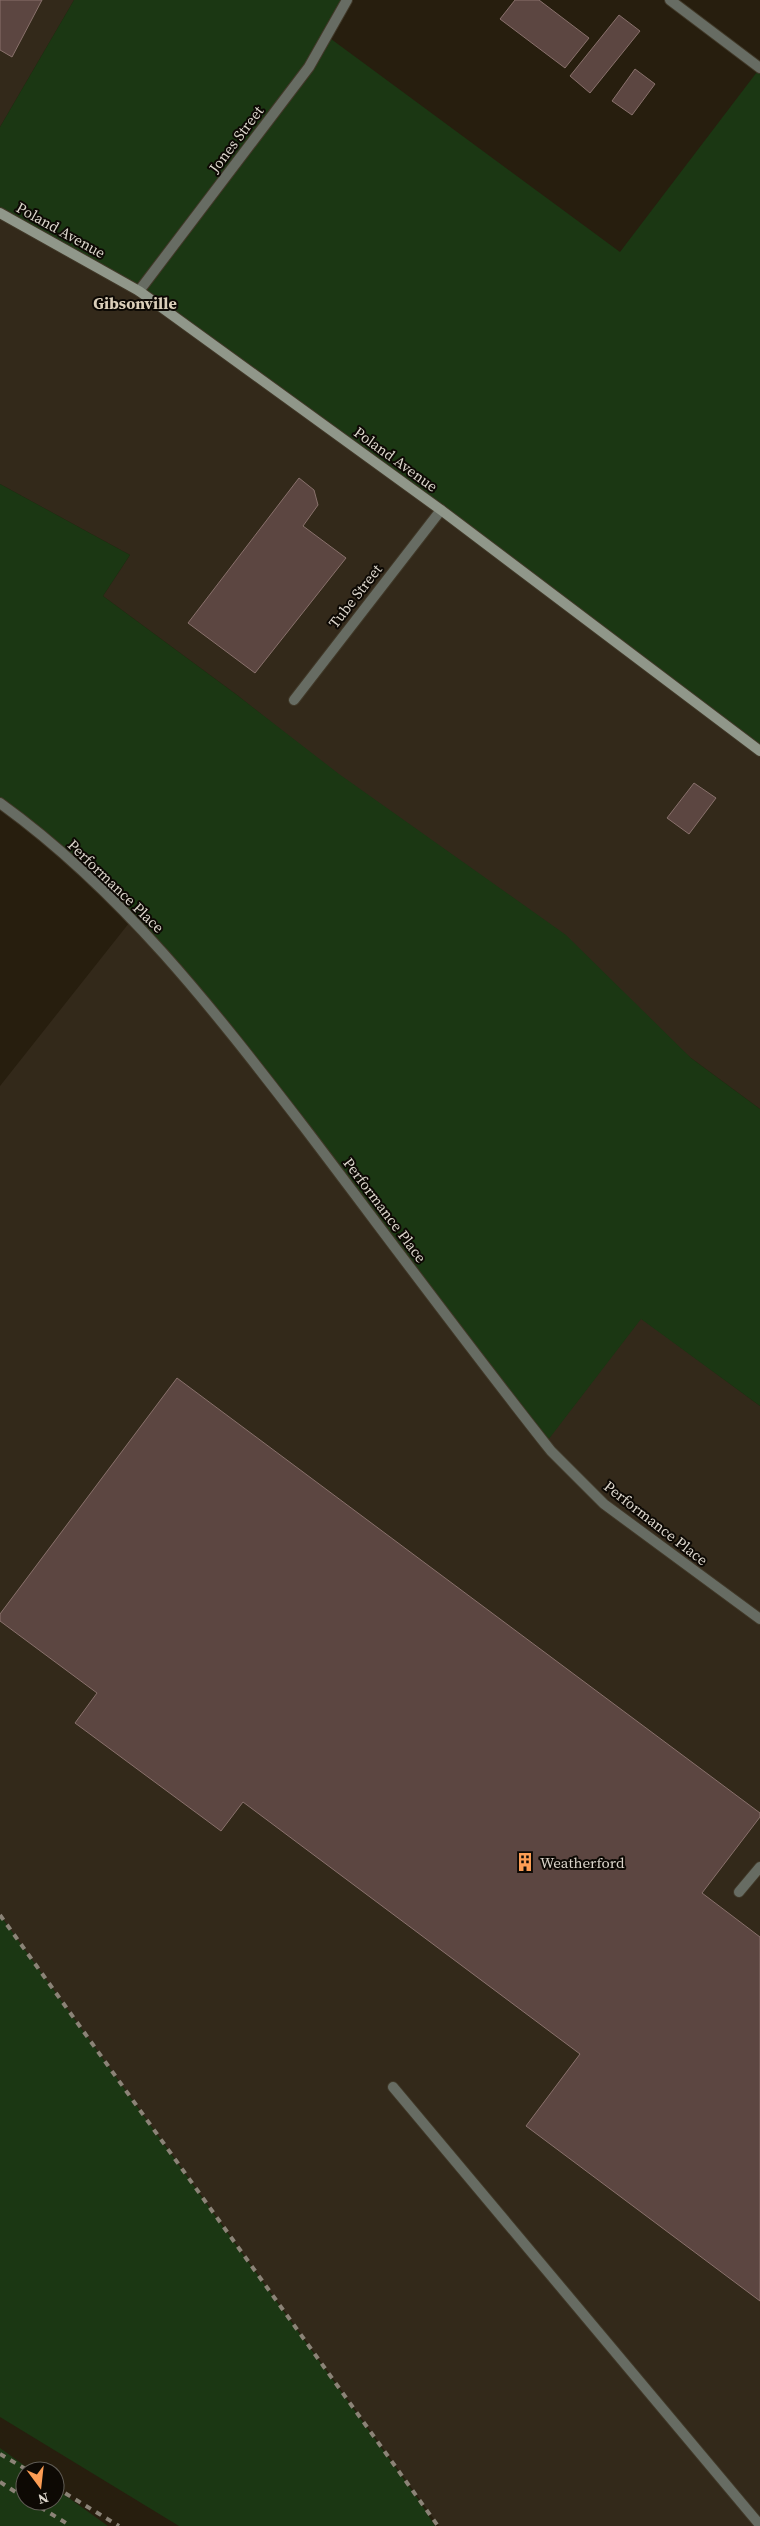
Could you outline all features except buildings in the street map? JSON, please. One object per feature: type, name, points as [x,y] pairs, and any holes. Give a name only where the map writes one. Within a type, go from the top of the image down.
[{"type":"main road","name":"Poland Avenue","points":[[0,213],[139,290],[441,510],[760,752]]},
{"type":"street","name":"Jones Street","points":[[139,290],[309,68],[347,0]]},
{"type":"street","points":[[670,0],[760,68]]},
{"type":"street","name":"Tube Street","points":[[294,700],[441,510]]},
{"type":"street","name":"Performance Place","points":[[0,803],[83,872],[133,918],[186,979],[255,1064],[551,1451],[604,1504],[760,1619]]},
{"type":"street","points":[[739,1892],[760,1867]]},
{"type":"street","points":[[393,2087],[760,2525]]},
{"type":"shaded area","points":[[0,0],[74,0],[0,127]]},
{"type":"shaded area","points":[[0,213],[139,291],[760,751],[760,1109],[691,1058],[237,695],[103,596],[130,555],[0,484]]},
{"type":"shaded area","points":[[133,918],[187,979],[545,1443],[641,1318],[760,1406],[760,2526],[439,2526],[0,1915],[0,1086]]},
{"type":"green space","points":[[74,0],[347,0],[327,36],[620,252],[760,68],[760,751],[139,291],[0,213],[0,127]]},
{"type":"green space","points":[[0,484],[130,555],[103,596],[237,695],[339,774],[566,935],[691,1058],[760,1109],[760,1406],[641,1319],[545,1444],[255,1064],[133,918],[0,803]]},
{"type":"green space","points":[[0,1915],[418,2499],[435,2526],[179,2526],[0,2417]]},
{"type":"green space","points":[[0,2448],[18,2461],[15,2461],[15,2511],[65,2511],[65,2495],[108,2526],[0,2526]]},
{"type":"railway","points":[[0,1915],[438,2526]]},
{"type":"railway","points":[[0,2454],[15,2463]]},
{"type":"railway","points":[[0,2482],[15,2492]]},
{"type":"railway","points":[[65,2493],[119,2526]]},
{"type":"railway","points":[[46,2511],[71,2526]]},
{"type":"place","name":"Weatherford","points":[[525,1862]]},
{"type":"district","name":"Gibsonville","points":[[135,303]]}]
